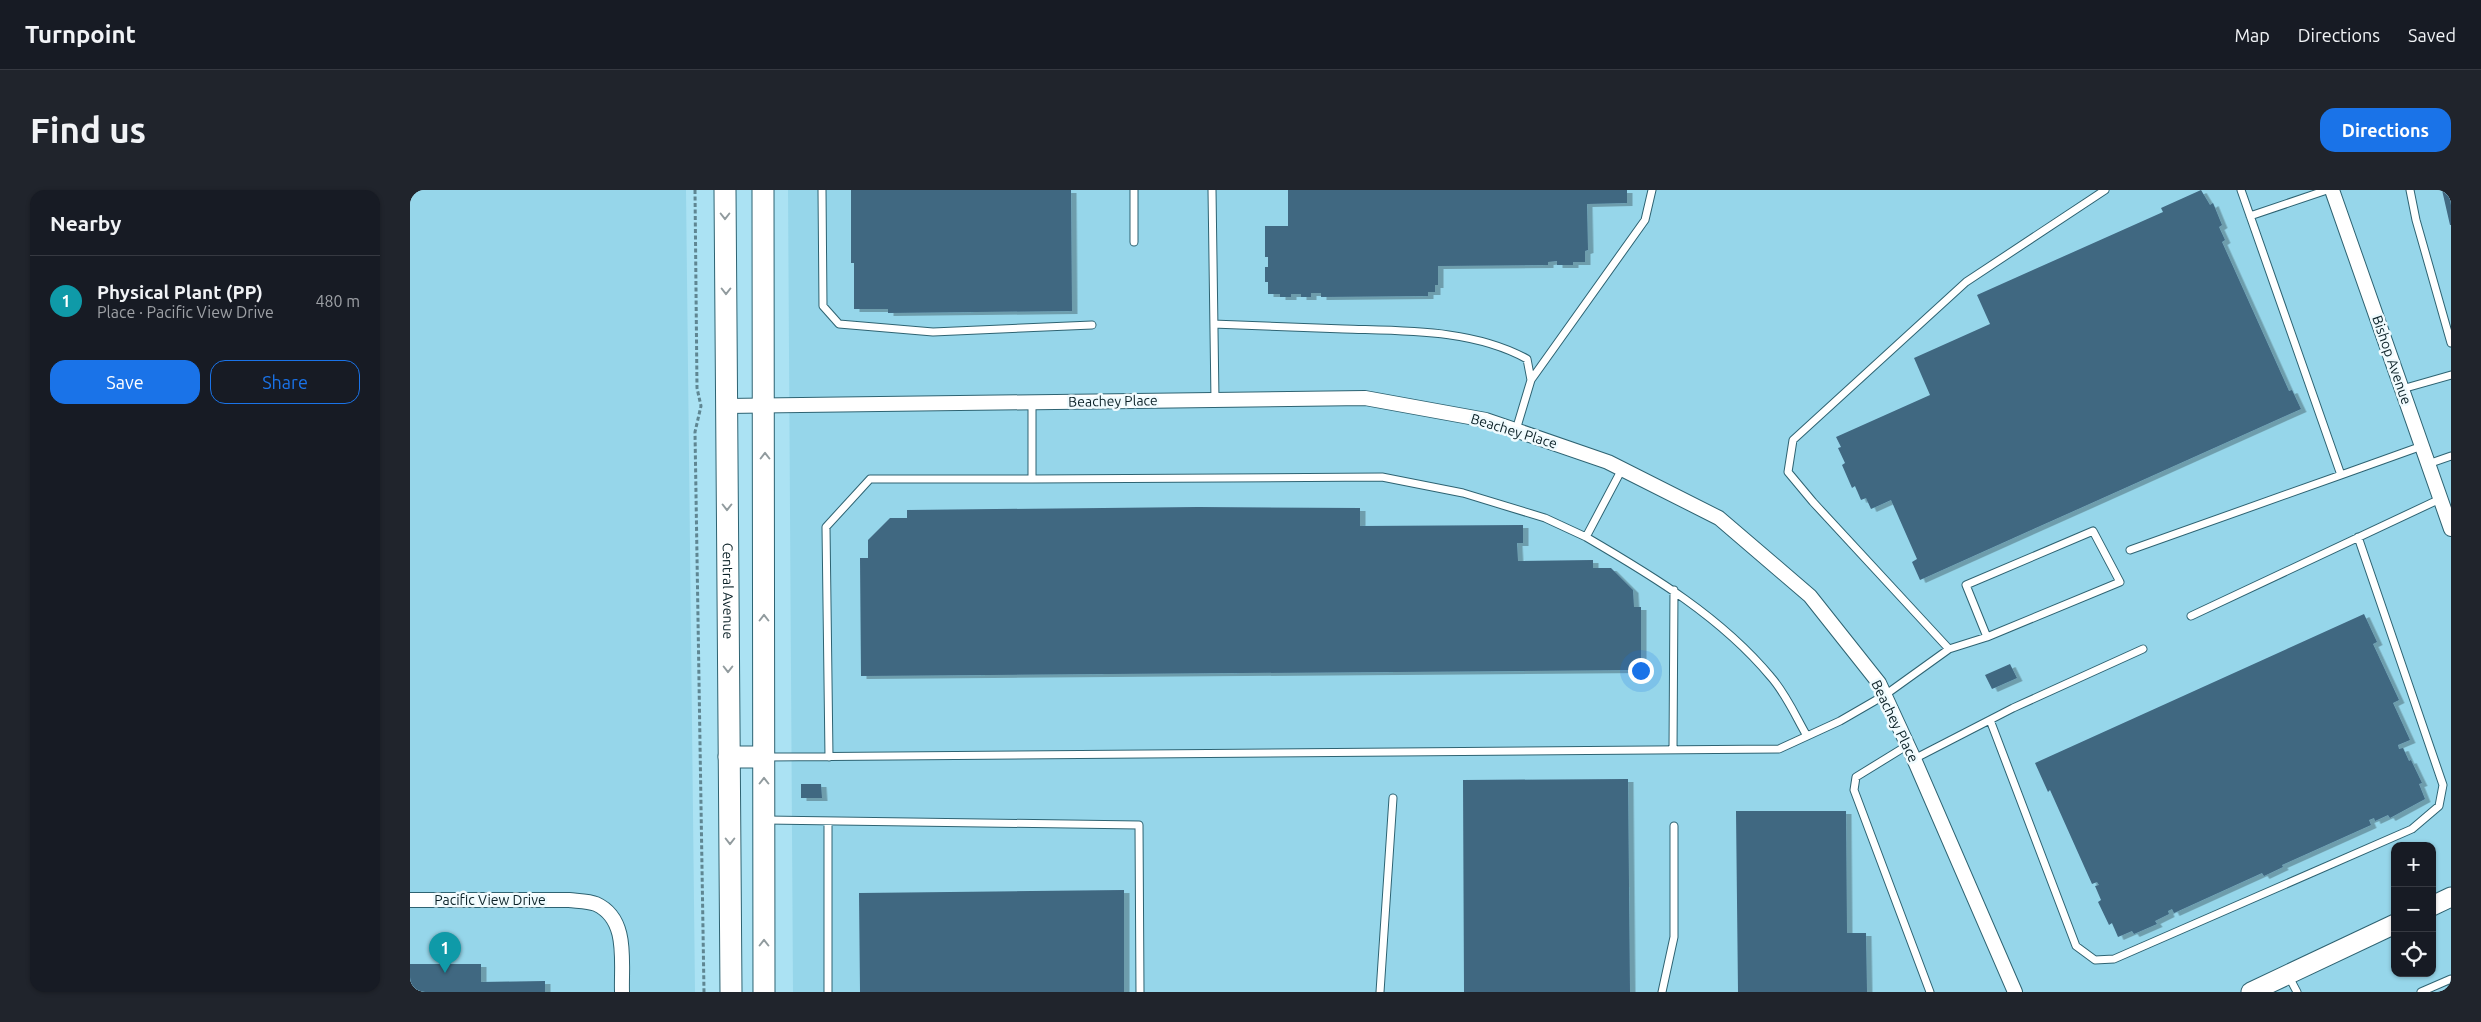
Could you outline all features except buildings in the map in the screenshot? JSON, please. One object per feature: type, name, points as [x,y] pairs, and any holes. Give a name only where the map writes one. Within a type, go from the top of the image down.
[{"type":"main road","name":"Central Avenue","points":[[725,190],[731,992]]},
{"type":"main road","points":[[763,190],[765,405],[764,992]]},
{"type":"main road","points":[[729,757],[764,757]]},
{"type":"street","name":"Bishop Avenue","points":[[2332,190],[2451,529]]},
{"type":"street","name":"Beachey Place","points":[[726,406],[1366,398],[1486,420],[1622,469],[1719,518],[1810,596],[1879,683],[1914,758],[2015,992]]},
{"type":"street","points":[[2436,904],[2451,897]]},
{"type":"street","name":"Pacific View Drive","points":[[410,900],[569,900],[596,903],[613,915],[620,932],[622,992]]},
{"type":"street","points":[[2251,992],[2391,926]]},
{"type":"lane","points":[[822,190],[823,306],[839,324],[933,332],[1092,325]]},
{"type":"lane","points":[[1134,190],[1134,242]]},
{"type":"lane","points":[[1212,190],[1215,400]]},
{"type":"lane","points":[[1516,430],[1530,380],[1645,220],[1652,190]]},
{"type":"lane","points":[[1949,649],[1813,502],[1788,472],[1793,440],[1966,282],[2105,190]]},
{"type":"lane","points":[[2241,190],[2341,475]]},
{"type":"lane","points":[[2250,216],[2327,190]]},
{"type":"lane","points":[[2410,190],[2416,220],[2451,343]]},
{"type":"lane","points":[[1214,324],[1413,331],[1471,340],[1509,349],[1527,358],[1530,380]]},
{"type":"lane","points":[[2402,389],[2451,375]]},
{"type":"lane","points":[[1032,402],[1032,479]]},
{"type":"lane","points":[[2130,550],[2422,446]]},
{"type":"lane","points":[[2428,464],[2451,456]]},
{"type":"lane","points":[[1586,537],[1622,469]]},
{"type":"lane","points":[[829,757],[826,527],[870,479],[1382,477],[1463,493],[1545,518],[1586,537],[1674,590],[1718,625],[1772,678],[1807,736]]},
{"type":"lane","points":[[2191,616],[2440,499]]},
{"type":"lane","points":[[764,757],[1780,749],[1840,721],[1885,695],[1949,649],[1987,637],[2120,582],[2093,531],[1966,585],[1987,637]]},
{"type":"lane","points":[[1990,720],[2076,946],[2095,960],[2114,959],[2412,829],[2439,806],[2443,785],[2358,537]]},
{"type":"lane","points":[[1673,750],[1674,590]]},
{"type":"lane","points":[[1914,758],[1990,720],[2143,649]]},
{"type":"lane","points":[[1908,745],[1856,777],[1854,790],[1930,992]]},
{"type":"lane","points":[[1380,992],[1392,798]]},
{"type":"lane","points":[[764,820],[1139,825],[1140,992]]},
{"type":"lane","points":[[828,821],[828,992]]},
{"type":"lane","points":[[1662,992],[1674,937],[1674,826]]},
{"type":"lane","points":[[2288,974],[2297,992]]},
{"type":"lane","points":[[2421,992],[2451,979]]},
{"type":"path","points":[[695,190],[697,388],[701,406],[695,432],[704,992]]},
{"type":"shaded area","points":[[410,190],[686,190],[695,992],[410,992]]},
{"type":"shaded area","points":[[788,190],[2451,190],[2451,992],[793,992]]},
{"type":"place","name":"Physical Plant (PP)","points":[[445,973]]}]
